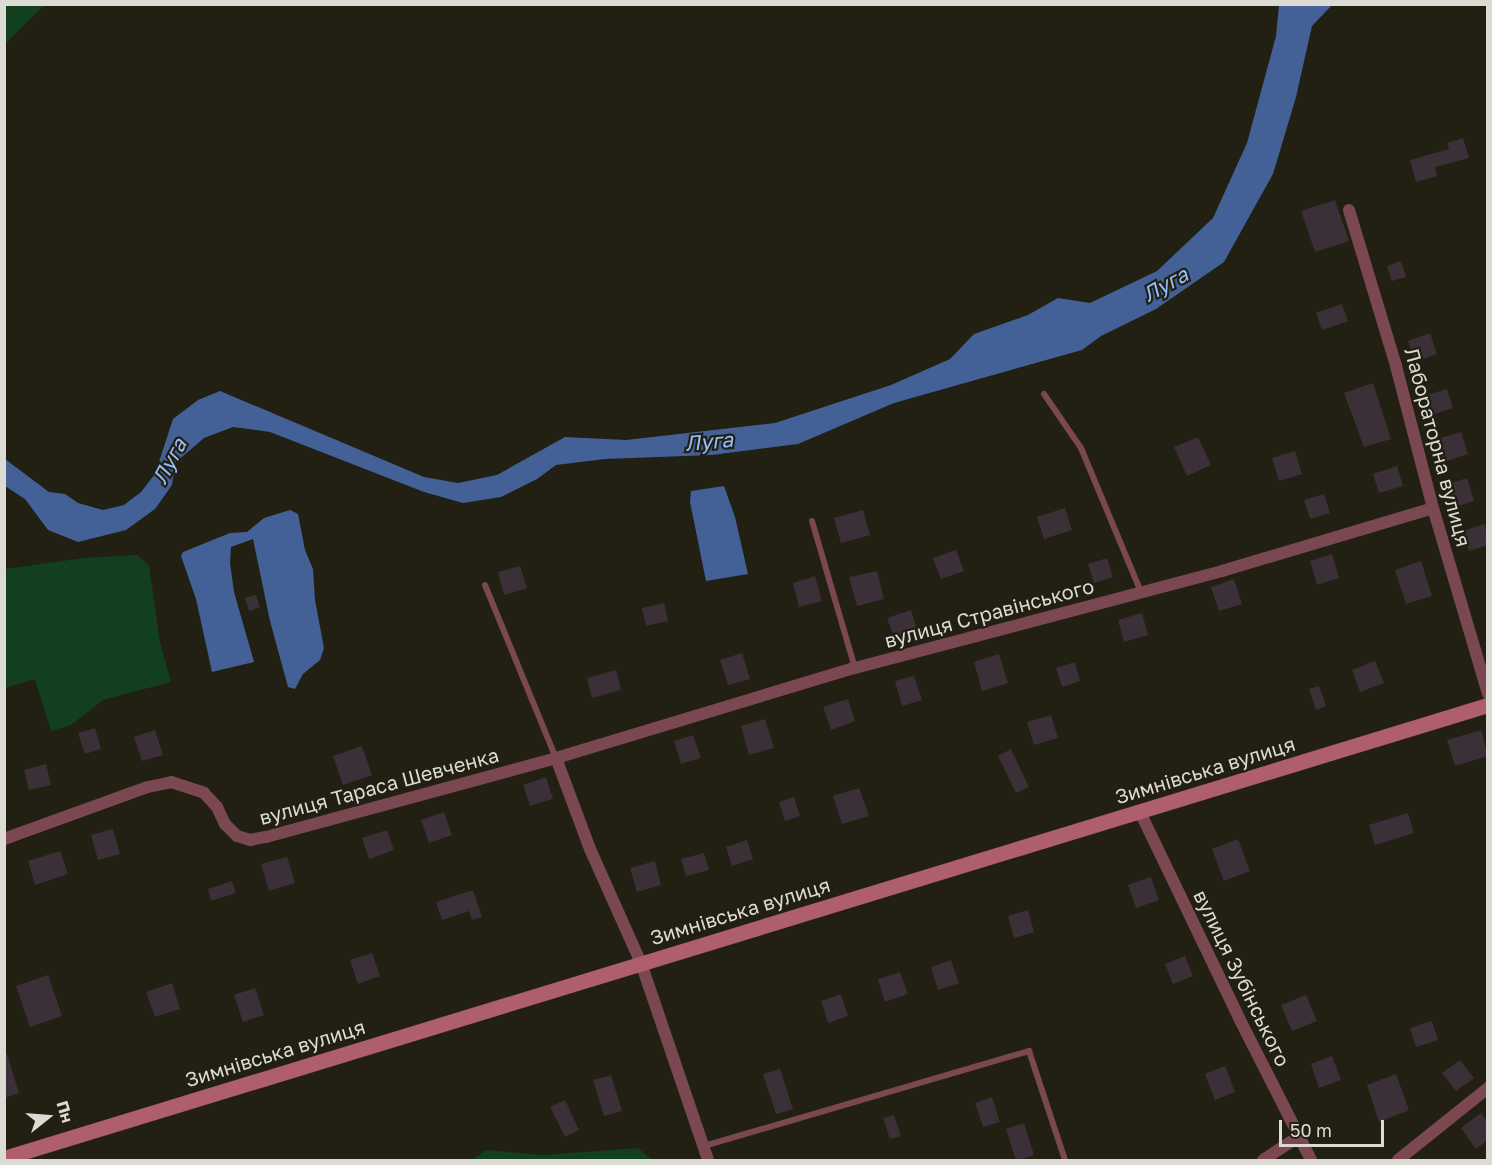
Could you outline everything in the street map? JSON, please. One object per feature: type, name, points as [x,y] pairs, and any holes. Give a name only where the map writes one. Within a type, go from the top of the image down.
[{"type":"main road","name":"Зимнівська вулиця","points":[[4,1158],[1488,705]]},
{"type":"street","name":"Лабораторна вулиця","points":[[1349,210],[1396,366],[1433,508],[1488,694]]},
{"type":"street","name":"вулиця Стравінського","points":[[550,760],[855,668],[1222,571],[1433,508]]},
{"type":"street","name":"вулиця Тараса Шевченка","points":[[4,839],[148,786],[171,782],[190,786],[204,793],[217,807],[225,824],[237,836],[250,840],[550,760]]},
{"type":"street","points":[[550,760],[641,963],[708,1161]]},
{"type":"street","name":"вулиця Зубінського","points":[[1140,812],[1311,1161]]},
{"type":"street","points":[[1398,1161],[1488,1088]]},
{"type":"street","points":[[1263,1161],[1298,1137]]},
{"type":"lane","points":[[1044,394],[1081,448],[1141,593]]},
{"type":"lane","points":[[812,521],[855,668]]},
{"type":"lane","points":[[485,585],[550,760]]},
{"type":"lane","points":[[703,1146],[1029,1051],[1065,1161]]},
{"type":"green space","points":[[5,4],[45,4],[45,5],[5,44]]},
{"type":"green space","points":[[137,555],[149,565],[160,642],[171,682],[103,700],[71,725],[51,731],[35,679],[5,688],[5,569],[84,558]]},
{"type":"green space","points":[[638,1148],[652,1160],[471,1160],[486,1150],[543,1155]]},
{"type":"water","name":"Луга","points":[[1279,5],[1332,5],[1312,26],[1296,97],[1273,174],[1224,262],[1156,309],[1101,336],[1082,350],[894,403],[798,444],[712,455],[605,459],[556,465],[537,479],[501,497],[463,503],[424,492],[270,432],[233,427],[204,438],[175,463],[172,485],[155,509],[126,530],[78,542],[48,530],[25,499],[5,486],[5,459],[49,492],[65,494],[78,503],[103,510],[124,505],[141,492],[155,474],[173,419],[198,400],[220,391],[424,477],[458,483],[497,475],[565,437],[626,440],[775,423],[891,385],[950,359],[974,334],[1028,315],[1058,298],[1090,303],[1157,271],[1213,218],[1247,143],[1276,36]]},
{"type":"water","points":[[724,486],[735,517],[748,574],[706,581],[690,502],[691,491]]},
{"type":"water","points":[[290,510],[298,514],[305,550],[313,569],[315,600],[324,648],[320,660],[303,674],[295,689],[288,687],[270,621],[253,539],[231,547],[230,563],[234,592],[254,662],[212,672],[196,599],[181,556],[183,552],[230,533],[247,532],[264,518]]},
{"type":"building","points":[[1463,138],[1469,158],[1435,167],[1437,176],[1416,182],[1410,160],[1449,149],[1447,143]]},
{"type":"building","points":[[1335,200],[1349,241],[1315,252],[1301,211]]},
{"type":"building","points":[[1401,261],[1406,277],[1392,281],[1387,266]]},
{"type":"building","points":[[1342,304],[1348,321],[1322,330],[1316,313]]},
{"type":"building","points":[[1430,333],[1437,354],[1415,362],[1408,341]]},
{"type":"building","points":[[1373,383],[1391,439],[1364,447],[1344,393]]},
{"type":"building","points":[[1447,389],[1453,408],[1429,416],[1423,396]]},
{"type":"building","points":[[1461,432],[1468,454],[1441,463],[1434,440]]},
{"type":"building","points":[[1198,437],[1211,465],[1187,476],[1174,447]]},
{"type":"building","points":[[1295,451],[1302,474],[1279,481],[1272,458]]},
{"type":"building","points":[[1397,466],[1403,486],[1379,493],[1373,474]]},
{"type":"building","points":[[1467,478],[1474,501],[1449,509],[1442,486]]},
{"type":"building","points":[[1324,494],[1330,513],[1310,519],[1304,500]]},
{"type":"building","points":[[1065,508],[1072,530],[1044,539],[1037,517]]},
{"type":"building","points":[[863,510],[870,535],[841,543],[834,518]]},
{"type":"building","points":[[1485,524],[1488,545],[1469,551],[1462,531]]},
{"type":"building","points":[[956,550],[964,571],[941,579],[933,558]]},
{"type":"building","points":[[1332,554],[1339,578],[1317,585],[1310,561]]},
{"type":"building","points":[[1107,558],[1113,577],[1094,583],[1088,564]]},
{"type":"building","points":[[1421,561],[1432,596],[1406,604],[1395,570]]},
{"type":"building","points":[[520,566],[527,588],[504,595],[498,572]]},
{"type":"building","points":[[877,571],[884,599],[857,606],[849,577]]},
{"type":"building","points":[[815,576],[822,601],[799,607],[793,583]]},
{"type":"building","points":[[1234,579],[1242,604],[1219,611],[1211,587]]},
{"type":"building","points":[[256,595],[260,607],[249,611],[245,598]]},
{"type":"building","points":[[664,603],[668,621],[646,626],[642,608]]},
{"type":"building","points":[[911,610],[918,632],[895,640],[887,618]]},
{"type":"building","points":[[1142,613],[1148,635],[1124,642],[1118,620]]},
{"type":"building","points":[[742,653],[750,679],[728,685],[720,660]]},
{"type":"building","points":[[999,654],[1008,683],[982,691],[974,662]]},
{"type":"building","points":[[1375,661],[1384,683],[1360,692],[1352,670]]},
{"type":"building","points":[[1075,662],[1080,681],[1062,687],[1056,668]]},
{"type":"building","points":[[616,670],[621,690],[592,698],[587,678]]},
{"type":"building","points":[[914,676],[922,700],[902,706],[895,681]]},
{"type":"building","points":[[1319,686],[1326,706],[1316,710],[1309,689]]},
{"type":"building","points":[[848,699],[855,721],[831,730],[823,707]]},
{"type":"building","points":[[1051,715],[1058,738],[1034,745],[1027,722]]},
{"type":"building","points":[[765,719],[774,748],[749,755],[741,726]]},
{"type":"building","points":[[95,728],[101,749],[85,754],[78,733]]},
{"type":"building","points":[[155,730],[163,755],[142,761],[134,737]]},
{"type":"building","points":[[1481,730],[1488,756],[1455,766],[1447,740]]},
{"type":"building","points":[[693,735],[701,758],[681,764],[674,741]]},
{"type":"building","points":[[362,746],[372,775],[343,785],[333,756]]},
{"type":"building","points":[[1011,749],[1029,787],[1016,793],[998,756]]},
{"type":"building","points":[[46,764],[51,785],[29,790],[24,770]]},
{"type":"building","points":[[546,777],[553,799],[530,806],[523,785]]},
{"type":"building","points":[[859,788],[869,816],[842,824],[833,796]]},
{"type":"building","points":[[794,797],[800,816],[785,821],[779,802]]},
{"type":"building","points":[[444,812],[452,835],[429,843],[421,820]]},
{"type":"building","points":[[1408,813],[1414,833],[1375,845],[1369,825]]},
{"type":"building","points":[[113,829],[120,854],[98,860],[91,835]]},
{"type":"building","points":[[387,830],[394,850],[369,859],[362,838]]},
{"type":"building","points":[[1238,839],[1250,871],[1224,881],[1212,849]]},
{"type":"building","points":[[747,840],[753,859],[732,866],[726,847]]},
{"type":"building","points":[[60,851],[68,874],[35,885],[28,861]]},
{"type":"building","points":[[704,853],[709,870],[686,876],[681,859]]},
{"type":"building","points":[[287,857],[295,883],[269,891],[261,864]]},
{"type":"building","points":[[655,861],[661,885],[637,892],[630,868]]},
{"type":"building","points":[[1151,877],[1159,900],[1136,908],[1128,885]]},
{"type":"building","points":[[232,881],[236,893],[211,901],[208,889]]},
{"type":"building","points":[[473,890],[482,917],[472,920],[469,911],[442,920],[436,902]]},
{"type":"building","points":[[1028,910],[1034,932],[1014,938],[1008,916]]},
{"type":"building","points":[[372,953],[380,976],[358,984],[350,960]]},
{"type":"building","points":[[1185,956],[1193,976],[1173,984],[1165,964]]},
{"type":"building","points":[[951,960],[959,983],[938,990],[931,967]]},
{"type":"building","points":[[900,972],[908,994],[885,1002],[878,979]]},
{"type":"building","points":[[48,975],[62,1016],[30,1027],[16,986]]},
{"type":"building","points":[[172,983],[180,1009],[155,1017],[146,992]]},
{"type":"building","points":[[255,988],[264,1015],[243,1022],[234,995]]},
{"type":"building","points":[[841,994],[848,1016],[828,1023],[821,1001]]},
{"type":"building","points":[[1306,995],[1317,1021],[1292,1031],[1281,1005]]},
{"type":"building","points":[[1432,1021],[1438,1040],[1416,1047],[1410,1028]]},
{"type":"building","points":[[4,1054],[7,1054],[19,1093],[4,1098]]},
{"type":"building","points":[[1332,1056],[1341,1080],[1319,1088],[1311,1064]]},
{"type":"building","points":[[1460,1060],[1474,1078],[1456,1091],[1442,1073]]},
{"type":"building","points":[[1225,1066],[1235,1092],[1215,1100],[1205,1074]]},
{"type":"building","points":[[780,1069],[793,1109],[776,1114],[763,1074]]},
{"type":"building","points":[[1396,1074],[1409,1110],[1379,1122],[1367,1085]]},
{"type":"building","points":[[611,1075],[622,1111],[604,1116],[593,1080]]},
{"type":"building","points":[[992,1097],[1000,1122],[983,1127],[975,1103]]},
{"type":"building","points":[[565,1100],[579,1130],[565,1137],[550,1107]]},
{"type":"building","points":[[1481,1113],[1488,1122],[1488,1140],[1476,1149],[1461,1128]]},
{"type":"building","points":[[894,1115],[901,1136],[890,1139],[883,1118]]},
{"type":"building","points":[[1024,1123],[1034,1155],[1016,1161],[1006,1129]]}]
